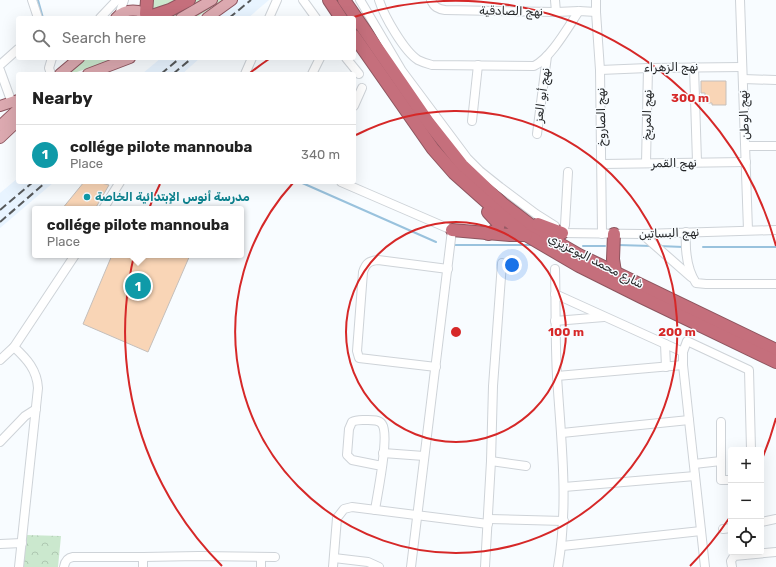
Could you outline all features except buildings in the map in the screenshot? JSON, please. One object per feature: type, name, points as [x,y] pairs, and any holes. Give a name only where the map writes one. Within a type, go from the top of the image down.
[{"type":"highway","points":[[147,0],[147,15],[170,10],[189,0]]},
{"type":"highway","points":[[328,0],[340,16]]},
{"type":"highway","name":"شارع محمد البوعزيزي","points":[[344,0],[355,16]]},
{"type":"highway","name":"شارع محمد البوعزيزي","points":[[356,17],[428,122],[462,165],[503,204],[542,232],[580,255],[774,355]]},
{"type":"highway","name":"شارع محمد البوعزيزي","points":[[356,39],[433,149],[454,173],[526,235],[579,266],[641,297],[774,355]]},
{"type":"highway","points":[[454,173],[475,199],[498,222],[499,228],[488,234]]},
{"type":"highway","points":[[503,204],[540,225],[564,232]]},
{"type":"highway","points":[[452,230],[488,234],[526,235]]},
{"type":"highway","points":[[614,234],[613,259],[615,272]]},
{"type":"main road","points":[[184,16],[212,0]]},
{"type":"main road","points":[[209,16],[232,0]]},
{"type":"main road","points":[[117,16],[132,10],[147,15]]},
{"type":"main road","points":[[62,72],[77,60]]},
{"type":"main road","points":[[93,72],[125,60]]},
{"type":"main road","points":[[0,106],[16,104]]},
{"type":"main road","points":[[0,138],[16,104]]},
{"type":"street","points":[[32,0],[37,16]]},
{"type":"street","points":[[102,16],[117,0]]},
{"type":"street","points":[[117,16],[124,0]]},
{"type":"street","points":[[142,0],[147,15]]},
{"type":"street","points":[[270,16],[277,0]]},
{"type":"street","points":[[303,0],[315,16]]},
{"type":"street","points":[[360,0],[402,71],[467,158],[500,187],[536,214],[564,232],[568,172]]},
{"type":"street","points":[[379,0],[406,50],[418,60],[432,65],[534,66],[540,63],[547,56],[579,10]]},
{"type":"street","name":"نهج الصادقية","points":[[431,0],[437,8],[445,10],[556,12],[579,10],[596,12]]},
{"type":"street","points":[[555,0],[556,12]]},
{"type":"street","name":"نهج الصاروخ","points":[[596,0],[600,70],[602,234]]},
{"type":"street","name":"نهج الوطن","points":[[740,0],[748,230]]},
{"type":"street","points":[[0,65],[16,51]]},
{"type":"street","name":"نهج أبو العز","points":[[537,134],[547,56]]},
{"type":"street","points":[[51,60],[49,68],[51,72]]},
{"type":"street","points":[[247,72],[251,60]]},
{"type":"street","points":[[313,72],[319,60]]},
{"type":"street","points":[[348,60],[358,74]]},
{"type":"street","points":[[472,121],[478,65]]},
{"type":"street","points":[[694,67],[697,162]]},
{"type":"street","name":"نهج الزهراء","points":[[600,70],[742,67]]},
{"type":"street","name":"نهج المريخ","points":[[646,163],[648,68]]},
{"type":"street","points":[[0,70],[16,104]]},
{"type":"street","points":[[743,79],[776,80]]},
{"type":"street","points":[[356,102],[362,88]]},
{"type":"street","points":[[746,146],[776,146]]},
{"type":"street","name":"نهج القمر","points":[[602,164],[746,162]]},
{"type":"street","points":[[105,206],[119,184]]},
{"type":"street","points":[[346,184],[452,230],[411,567]]},
{"type":"street","name":"نهج البساتين","points":[[564,232],[642,234],[776,230]]},
{"type":"street","points":[[686,232],[688,264],[694,280]]},
{"type":"street","points":[[642,234],[696,283],[776,284]]},
{"type":"street","points":[[0,360],[14,346],[73,258]]},
{"type":"street","points":[[436,368],[359,358],[357,351],[363,272],[366,265],[370,261],[378,260],[448,269]]},
{"type":"street","points":[[485,567],[491,461],[493,386],[502,263]]},
{"type":"street","points":[[555,269],[557,376],[562,433],[564,487],[564,521],[562,546],[558,567]]},
{"type":"street","points":[[556,294],[682,352]]},
{"type":"street","points":[[555,321],[604,317]]},
{"type":"street","points":[[705,567],[683,365],[682,352],[687,341],[749,370],[751,447]]},
{"type":"street","points":[[665,344],[666,367]]},
{"type":"street","points":[[14,346],[29,362],[38,380],[38,397],[19,567]]},
{"type":"street","points":[[557,376],[683,365]]},
{"type":"street","points":[[0,442],[25,416],[36,409]]},
{"type":"street","points":[[375,510],[382,466],[384,453],[384,428],[381,424],[373,420],[356,420],[352,422],[349,429],[346,455],[352,460],[382,466]]},
{"type":"street","points":[[562,433],[689,420]]},
{"type":"street","points":[[721,422],[721,480],[728,480]]},
{"type":"street","points":[[384,453],[424,456]]},
{"type":"street","points":[[491,461],[526,466]]},
{"type":"street","points":[[694,464],[721,461]]},
{"type":"street","points":[[564,487],[695,476]]},
{"type":"street","points":[[333,567],[337,518],[339,513],[344,509],[352,507],[417,515],[488,521],[564,521]]},
{"type":"street","points":[[764,521],[776,519]]},
{"type":"street","points":[[562,546],[701,531]]},
{"type":"street","points":[[0,544],[22,543]]},
{"type":"street","points":[[732,567],[731,561],[734,556],[776,552]]},
{"type":"street","points":[[64,567],[65,562],[69,558],[73,557],[275,557]]},
{"type":"street","points":[[143,557],[143,567]]},
{"type":"street","points":[[261,557],[261,567]]},
{"type":"street","points":[[334,558],[368,562],[378,567]]},
{"type":"shaded area","points":[[238,0],[269,0],[250,16],[218,16]]},
{"type":"shaded area","points":[[159,60],[198,60],[184,72],[144,72]]},
{"type":"shaded area","points":[[16,180],[16,184],[52,184],[0,228],[0,193]]},
{"type":"green space","points":[[145,0],[223,0],[199,16],[125,16]]},
{"type":"green space","points":[[81,60],[112,60],[77,72],[70,72],[70,70]]},
{"type":"green space","points":[[26,535],[61,536],[58,567],[22,567]]},
{"type":"waterway","points":[[38,0],[42,16]]},
{"type":"waterway","points":[[305,184],[436,242]]},
{"type":"waterway","points":[[453,245],[532,245]]},
{"type":"waterway","points":[[618,245],[651,246]]},
{"type":"waterway","points":[[583,246],[605,246]]},
{"type":"waterway","points":[[659,246],[683,247]]},
{"type":"waterway","points":[[703,247],[776,247]]},
{"type":"railway","points":[[231,16],[251,0]]},
{"type":"railway","points":[[163,72],[178,60]]},
{"type":"railway","points":[[175,72],[190,60]]},
{"type":"railway","points":[[0,210],[31,184]]},
{"type":"railway","points":[[0,222],[44,184]]},
{"type":"place","name":"مدرسة أنوس الإبتدائية الخاصة","points":[[87,197]]},
{"type":"place","name":"collége pilote mannouba","points":[[138,286]]}]
